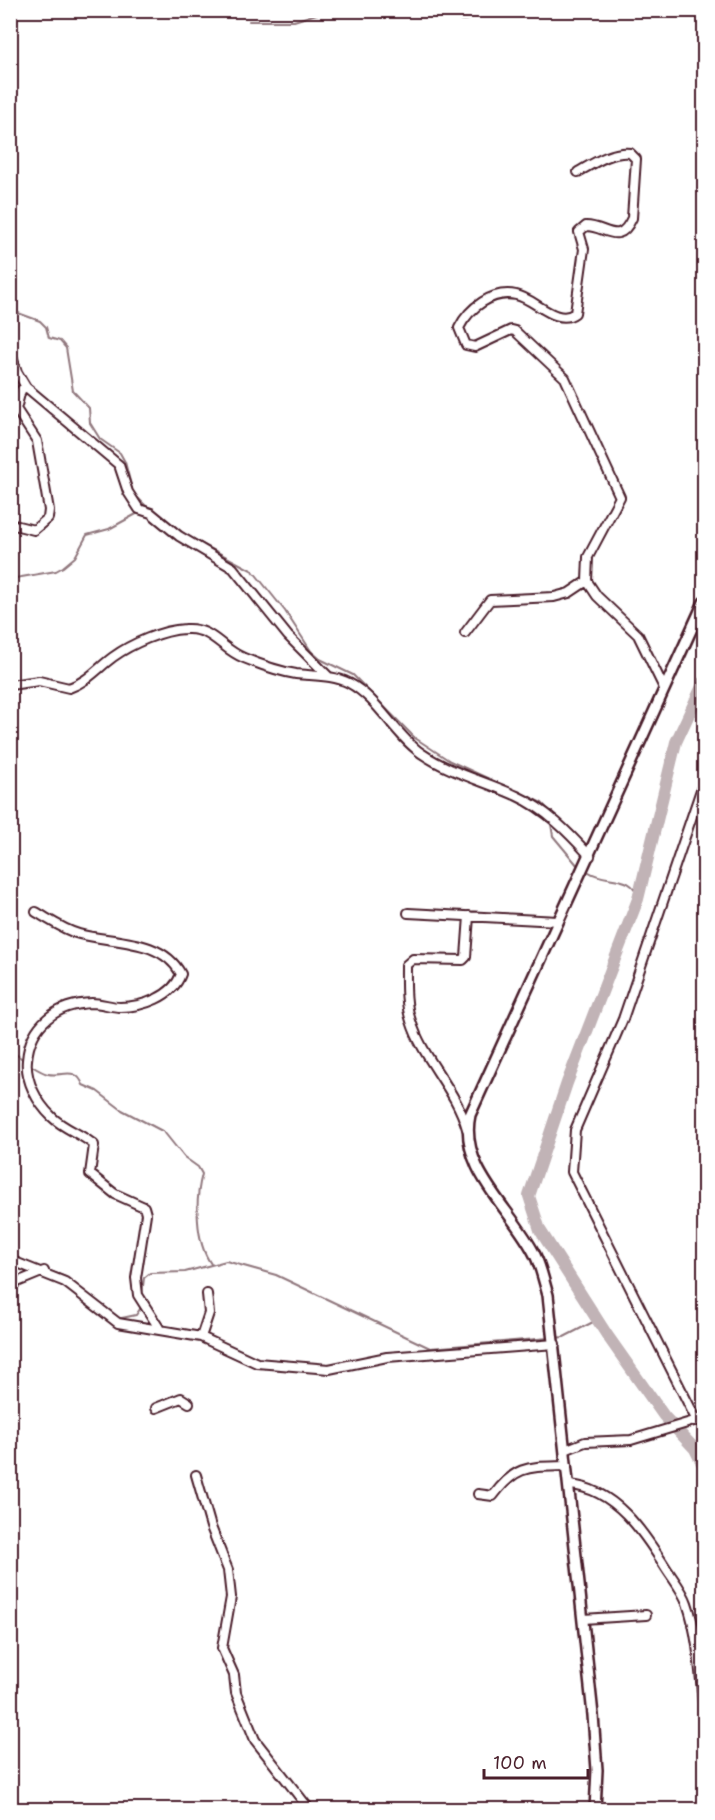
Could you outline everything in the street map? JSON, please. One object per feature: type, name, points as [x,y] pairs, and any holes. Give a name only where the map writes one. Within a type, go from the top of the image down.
[{"type":"main road","points":[[595,1809],[597,1770],[593,1715],[555,1340],[548,1295],[536,1256],[472,1156],[467,1129],[470,1115],[705,602]]},
{"type":"street","points":[[579,172],[599,160],[623,152],[630,153],[636,159],[632,218],[629,226],[619,233],[609,234],[586,226],[579,232],[584,249],[575,313],[559,316],[513,294],[485,299],[459,328],[462,341],[471,347],[491,341],[511,330],[515,331],[535,351],[561,371],[575,395],[620,496],[588,557],[587,581],[597,596],[638,634],[664,688]]},
{"type":"street","points":[[10,351],[17,372],[26,387],[119,465],[128,492],[139,509],[151,513],[179,536],[226,562],[241,575],[288,636],[328,676]]},
{"type":"street","points":[[10,524],[34,530],[48,518],[49,510],[37,441],[16,409],[21,390],[26,387]]},
{"type":"street","points":[[465,633],[490,600],[554,597],[569,593],[587,581]]},
{"type":"street","points":[[10,685],[39,681],[69,688],[87,679],[121,652],[160,635],[184,629],[205,631],[241,657],[273,669],[328,676],[356,687],[408,742],[429,758],[532,804],[568,833],[590,856]]},
{"type":"street","points":[[566,1450],[585,1442],[631,1440],[698,1420],[572,1172],[575,1130],[623,1019],[705,781]]},
{"type":"street","points":[[36,912],[80,934],[146,946],[176,966],[181,974],[178,982],[168,992],[137,1006],[118,1007],[93,1003],[68,1006],[50,1014],[36,1029],[28,1049],[26,1067],[36,1096],[51,1117],[94,1145],[90,1174],[115,1194],[144,1208],[145,1229],[136,1278],[138,1295],[159,1328]]},
{"type":"street","points":[[408,913],[558,921]]},
{"type":"street","points":[[467,1129],[463,1114],[423,1050],[410,1020],[406,1003],[406,965],[412,959],[463,960],[466,957],[469,916]]},
{"type":"street","points":[[10,1260],[44,1271],[79,1292],[106,1316],[118,1323],[159,1328],[201,1337],[257,1363],[304,1369],[329,1369],[387,1357],[555,1340]]},
{"type":"street","points":[[10,1285],[44,1271]]},
{"type":"street","points":[[201,1337],[208,1313],[207,1294]]},
{"type":"street","points":[[156,1408],[181,1398],[189,1403]]},
{"type":"street","points":[[478,1494],[493,1496],[508,1476],[530,1467],[567,1466]]},
{"type":"street","points":[[196,1475],[211,1527],[228,1570],[231,1597],[222,1648],[234,1675],[240,1704],[255,1740],[309,1809]]},
{"type":"street","points":[[569,1485],[583,1486],[598,1492],[634,1521],[687,1601],[695,1638],[705,1712]]},
{"type":"street","points":[[582,1619],[646,1615]]},
{"type":"waterway","points":[[249,21],[294,21],[329,10]]},
{"type":"waterway","points":[[438,10],[460,20],[470,19],[483,10]]},
{"type":"waterway","points":[[10,310],[40,321],[46,327],[49,338],[60,341],[66,348],[73,391],[89,408],[90,423],[100,439],[120,453],[125,462],[133,493],[145,505],[187,536],[253,571],[285,611],[311,651],[320,659],[353,675],[415,738],[450,761],[542,803],[555,817]]},
{"type":"waterway","points":[[10,579],[56,571],[75,557],[87,535],[109,529],[140,512]]},
{"type":"waterway","points":[[704,682],[676,742],[638,899],[567,1083],[529,1196],[540,1230],[607,1335],[664,1416],[695,1449],[704,1467]]},
{"type":"waterway","points":[[551,824],[553,836],[578,866]]},
{"type":"waterway","points":[[589,872],[631,885],[638,899]]},
{"type":"waterway","points":[[10,1050],[21,1058]]},
{"type":"waterway","points":[[30,1065],[48,1074],[77,1076],[83,1085],[97,1091],[122,1110],[164,1132],[184,1157],[198,1167],[202,1174],[198,1196],[199,1232],[211,1264]]},
{"type":"waterway","points":[[10,1256],[66,1277],[94,1300]]},
{"type":"waterway","points":[[142,1295],[144,1278],[150,1273],[185,1272],[226,1261],[276,1275],[430,1348],[549,1338]]},
{"type":"waterway","points":[[117,1319],[136,1315],[142,1306]]},
{"type":"waterway","points":[[554,1338],[564,1337],[597,1320]]}]
